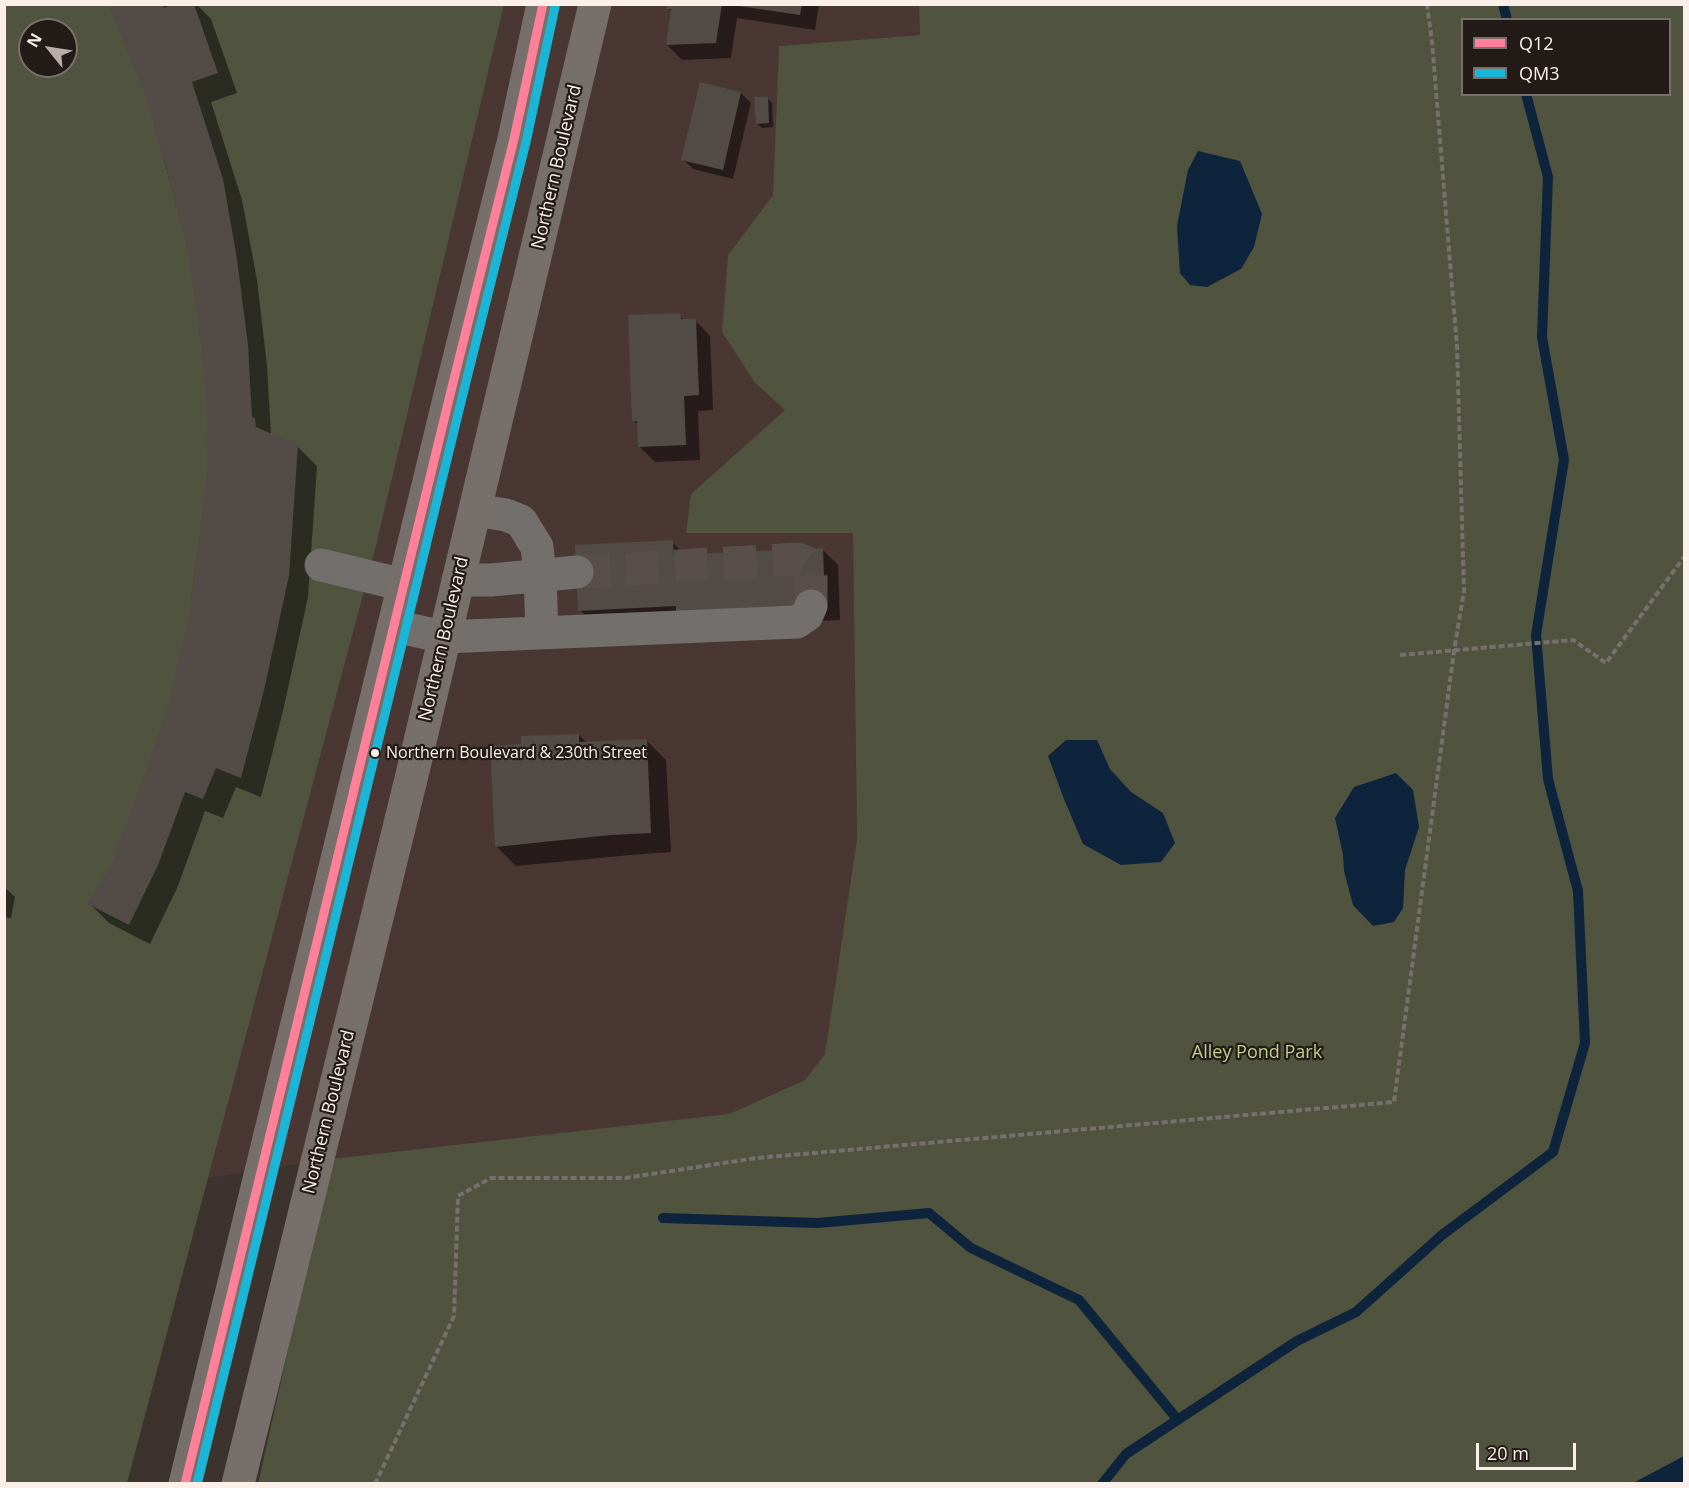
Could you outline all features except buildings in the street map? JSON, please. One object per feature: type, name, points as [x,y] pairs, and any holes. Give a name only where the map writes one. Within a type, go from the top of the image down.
[{"type":"main road","points":[[185,1484],[514,139],[543,4]]},
{"type":"main road","name":"Northern Boulevard","points":[[238,1484],[475,510],[595,4]]},
{"type":"lane","points":[[475,510],[506,515],[521,521],[537,547],[542,633]]},
{"type":"lane","points":[[321,565],[404,585]]},
{"type":"lane","points":[[458,580],[491,580],[577,572]]},
{"type":"lane","points":[[394,626],[444,637],[797,622],[807,615],[812,606]]},
{"type":"path","points":[[375,1484],[454,1316],[458,1196],[491,1178],[625,1178],[757,1158],[1394,1102],[1464,591],[1457,347],[1427,4]]},
{"type":"path","points":[[1400,656],[1573,640],[1606,663],[1684,557]]},
{"type":"shaded area","points":[[504,5],[919,5],[920,35],[779,46],[773,195],[728,255],[755,383],[785,410],[691,494],[686,533],[853,533],[859,1012],[849,1060],[720,1118],[331,1159],[208,1178],[376,546]]},
{"type":"green space","name":"Alley Pond Park","points":[[919,4],[1684,5],[1684,1483],[258,1484],[331,1159],[729,1114],[805,1080],[825,1054],[857,839],[853,533],[686,533],[691,494],[785,410],[755,383],[722,332],[728,255],[773,195],[779,46],[920,35]]},
{"type":"green space","points":[[5,5],[504,5],[376,546],[127,1483],[5,1484]]},
{"type":"water","points":[[1198,151],[1240,161],[1262,214],[1254,247],[1241,269],[1207,287],[1190,285],[1180,273],[1177,226],[1188,170]]},
{"type":"water","points":[[1066,740],[1097,740],[1110,769],[1131,792],[1163,813],[1175,843],[1161,862],[1121,865],[1083,844],[1048,756]]},
{"type":"water","points":[[1396,773],[1413,790],[1419,827],[1405,870],[1403,908],[1394,922],[1373,926],[1353,905],[1344,871],[1335,818],[1354,787]]},
{"type":"water","points":[[1684,1456],[1684,1483],[1634,1483],[1635,1482]]},
{"type":"waterway","points":[[1503,4],[1506,18]]},
{"type":"waterway","points":[[1102,1484],[1126,1454],[1297,1341],[1356,1312],[1442,1235],[1553,1152],[1585,1043],[1578,891],[1548,779],[1536,635],[1564,460],[1542,337],[1548,177],[1527,96]]},
{"type":"waterway","points":[[663,1218],[818,1223],[929,1213],[971,1248],[1079,1300],[1178,1420]]},
{"type":"tunnel","points":[[577,572],[798,559],[811,567],[811,606]]},
{"type":"transit line","name":"Q12","points":[[185,1484],[514,139],[543,4]]},
{"type":"transit line","name":"QM3","points":[[197,1484],[526,142],[555,7]]},
{"type":"place","name":"Northern Boulevard & 230th Street","points":[[375,753]]}]
